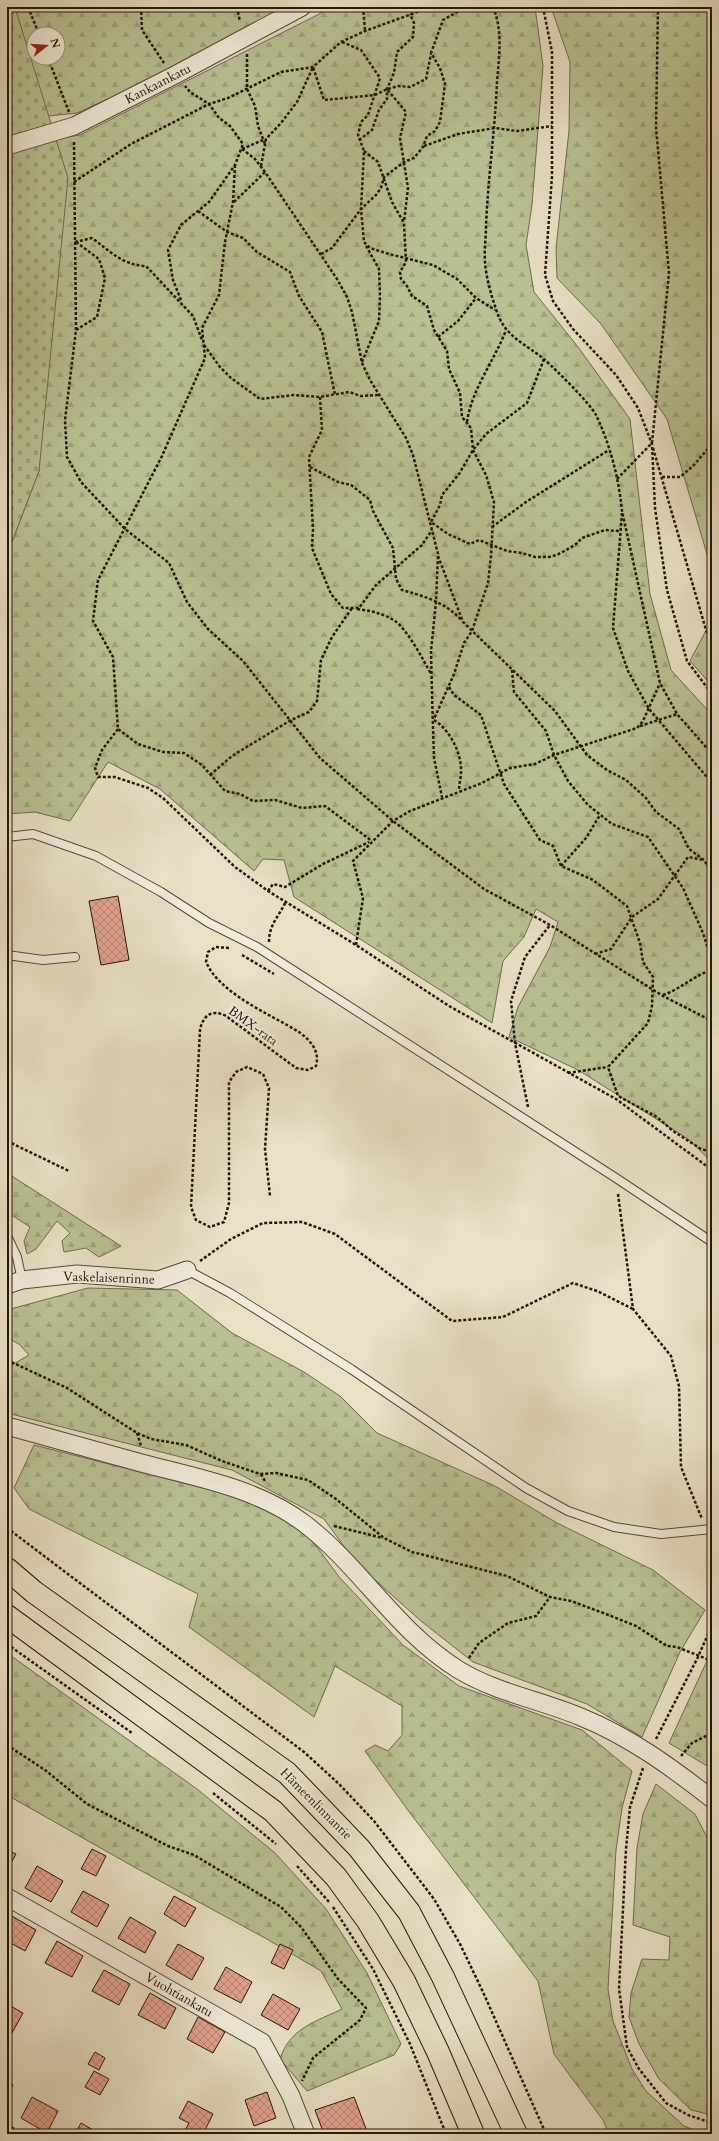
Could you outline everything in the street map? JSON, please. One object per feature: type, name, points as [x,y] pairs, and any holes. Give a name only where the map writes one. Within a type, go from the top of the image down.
[{"type":"main road","name":"Hämeenlinnantie","points":[[7,1569],[34,1592],[287,1773],[359,1848],[409,1912],[443,1977],[516,2134]]},
{"type":"main road","points":[[7,1616],[273,1811],[336,1877],[368,1921],[404,1981],[438,2052],[473,2134]]},
{"type":"street","name":"Kankaankatu","points":[[7,146],[74,126],[244,39],[302,7]]},
{"type":"street","name":"Vaskelaisenrinne","points":[[14,1282],[77,1274],[158,1280],[186,1270]]},
{"type":"street","points":[[7,1426],[228,1485],[280,1509],[303,1522],[327,1542],[412,1634],[459,1670],[494,1688],[582,1717],[649,1752],[672,1768],[712,1800]]},
{"type":"street","name":"Vuohtiankatu","points":[[7,1896],[262,2042],[293,2101],[306,2134]]},
{"type":"lane","points":[[7,837],[33,834],[96,856],[161,892],[209,923],[257,947],[616,1178],[712,1242]]},
{"type":"lane","points":[[7,955],[42,960],[74,957]]},
{"type":"lane","points":[[7,1236],[17,1257],[14,1282]]},
{"type":"lane","points":[[186,1270],[230,1293],[351,1369],[526,1488],[568,1510],[614,1527],[661,1534],[709,1530]]},
{"type":"path","points":[[28,7],[36,26]]},
{"type":"path","points":[[141,7],[142,30],[160,58],[190,92],[208,104],[219,118],[230,126],[243,144],[235,165],[209,202],[181,225],[168,250],[173,280],[181,301]]},
{"type":"path","points":[[363,7],[365,30]]},
{"type":"path","points":[[396,7],[421,11]]},
{"type":"path","points":[[261,166],[266,139],[281,124],[297,102],[313,67],[341,42],[365,30],[431,7]]},
{"type":"path","points":[[313,67],[324,100],[375,95],[387,89],[398,86],[410,87],[426,79],[432,53],[444,20],[466,7]]},
{"type":"path","points":[[493,7],[499,28],[495,128],[487,194],[485,262],[496,311],[506,330],[520,344],[544,359],[569,383],[596,414],[609,450],[616,479],[660,683],[677,714],[712,754]]},
{"type":"path","points":[[543,7],[552,52],[552,176],[545,276],[553,301],[573,329],[616,375],[638,408],[652,444],[706,630],[712,642]]},
{"type":"path","points":[[658,7],[656,127],[669,272],[652,444],[655,508],[668,590],[688,661],[712,694]]},
{"type":"path","points":[[709,7],[712,11]]},
{"type":"path","points":[[359,140],[372,130],[379,110],[387,99],[387,89],[394,73],[397,52],[413,37],[414,23],[410,14]]},
{"type":"path","points":[[244,39],[247,51],[247,89],[255,106],[258,126],[265,144]]},
{"type":"path","points":[[341,42],[361,50],[380,78],[368,115],[361,122],[358,135],[364,151],[362,209],[364,242],[379,269],[380,296],[379,321],[362,363]]},
{"type":"path","points":[[321,254],[332,248],[362,209],[379,192],[384,177],[404,162],[414,158],[423,146],[427,136],[435,131],[440,122],[445,84],[440,68],[432,53]]},
{"type":"path","points":[[51,66],[74,126],[76,330],[65,420],[67,457],[81,482],[125,529],[169,563],[187,602],[208,629],[243,661],[320,758],[393,821],[484,889],[550,925],[663,996],[712,1021]]},
{"type":"path","points":[[74,182],[131,144],[208,104],[228,98],[281,72],[313,67]]},
{"type":"path","points":[[387,89],[406,112],[400,138],[408,188],[404,223],[406,262],[400,272],[401,279],[407,286],[412,296],[427,306],[434,330],[447,351],[450,369],[460,393],[462,417],[470,428],[473,450],[486,475],[494,502],[492,546],[488,583],[472,631],[464,643],[449,687],[434,720]]},
{"type":"path","points":[[423,146],[458,134],[495,128],[517,131],[552,126]]},
{"type":"path","points":[[242,149],[263,140]]},
{"type":"path","points":[[242,149],[261,166],[282,200],[321,254],[347,297],[362,363],[379,395],[406,438],[413,455],[438,554],[463,622]]},
{"type":"path","points":[[364,151],[378,162],[392,202],[404,223]]},
{"type":"path","points":[[235,165],[233,202],[227,232],[220,295],[202,328],[205,358],[162,456],[98,580],[93,621],[113,657],[118,729],[102,750],[95,768],[98,777],[115,777],[148,788],[163,798],[235,867],[268,891],[356,944],[449,1006],[616,1099],[712,1170]]},
{"type":"path","points":[[233,202],[265,172]]},
{"type":"path","points":[[198,211],[227,232],[243,238],[257,252],[290,272],[299,296],[322,332],[335,394]]},
{"type":"path","points":[[75,242],[92,238],[116,258],[133,266],[146,266],[181,301],[193,316],[204,345],[231,378],[243,389],[260,399],[294,395],[320,397],[349,392],[361,396],[379,395]]},
{"type":"path","points":[[75,242],[99,259],[105,278],[97,317],[76,330]]},
{"type":"path","points":[[364,242],[370,248],[428,263],[439,268],[457,280],[476,298],[496,311]]},
{"type":"path","points":[[438,337],[458,321],[476,298]]},
{"type":"path","points":[[466,423],[469,408],[478,386],[506,330]]},
{"type":"path","points":[[431,522],[440,505],[442,495],[486,434],[528,403],[544,359]]},
{"type":"path","points":[[320,397],[322,430],[310,457],[313,529],[312,548],[331,594],[343,608],[359,608],[376,585],[422,545],[432,530]]},
{"type":"path","points":[[616,479],[652,444]]},
{"type":"path","points":[[662,477],[680,477],[693,466],[712,444]]},
{"type":"path","points":[[492,527],[526,502],[609,450]]},
{"type":"path","points":[[310,467],[338,482],[351,485],[370,500],[373,511],[393,548],[396,579],[402,590],[428,598],[454,612],[555,711],[580,747],[607,770],[626,780],[648,800],[656,812],[679,830],[689,849],[704,860],[712,873]]},
{"type":"path","points":[[622,511],[619,531],[614,628],[628,671],[649,709],[657,720],[712,783]]},
{"type":"path","points":[[431,522],[448,534],[470,544],[479,540],[492,546],[535,557],[549,557],[557,555],[576,545],[582,538],[605,530],[619,531]]},
{"type":"path","points":[[438,554],[436,602],[431,651],[434,758],[442,797]]},
{"type":"path","points":[[352,608],[376,612],[397,622],[423,658],[432,676]]},
{"type":"path","points":[[210,775],[232,756],[291,720],[309,712],[318,700],[321,660],[332,637],[352,608]]},
{"type":"path","points":[[512,670],[514,692],[546,731],[554,755],[568,780],[588,805],[612,824],[648,838],[683,888],[703,933],[712,960]]},
{"type":"path","points":[[639,726],[649,709],[660,683]]},
{"type":"path","points":[[449,687],[454,695],[481,715],[499,774],[504,784],[540,840],[553,846],[561,866],[593,880],[628,906],[643,962],[653,977],[653,989],[648,1023],[608,1067],[568,1072]]},
{"type":"path","points":[[356,944],[363,898],[353,861],[393,821],[442,797],[499,774],[510,768],[535,764],[554,755],[592,742],[629,732],[639,726],[677,714]]},
{"type":"path","points":[[434,720],[443,725],[460,758],[461,772],[459,791]]},
{"type":"path","points":[[118,729],[138,744],[163,752],[184,753],[202,765],[225,791],[240,794],[253,801],[275,800],[302,808],[325,806],[372,841]]},
{"type":"path","points":[[561,866],[586,838],[600,815]]},
{"type":"path","points":[[268,891],[273,884],[285,887],[323,864],[372,841]]},
{"type":"path","points":[[594,954],[611,949],[632,917],[658,899],[688,857],[704,860]]},
{"type":"path","points":[[707,866],[712,864]]},
{"type":"path","points":[[273,957],[269,942],[269,930],[280,914],[286,901]]},
{"type":"path","points":[[531,1123],[515,1043],[511,1001],[525,957],[550,925]]},
{"type":"path","name":"BMX-rata","points":[[231,949],[216,947],[208,952],[206,962],[217,980],[235,994],[308,1038],[315,1048],[318,1058],[316,1066],[308,1070],[296,1068],[218,1012],[207,1015],[202,1021],[191,1207],[196,1220],[210,1226],[224,1222],[229,1203],[229,1082],[236,1072],[248,1067],[263,1074],[269,1088],[265,1149],[270,1196]]},
{"type":"path","points":[[236,951],[280,978]]},
{"type":"path","points":[[663,996],[676,991],[704,972],[712,970]]},
{"type":"path","points":[[608,1067],[618,1096],[657,1117],[673,1131],[701,1149],[712,1152]]},
{"type":"path","points":[[7,1141],[69,1171]]},
{"type":"path","points":[[616,1178],[633,1309]]},
{"type":"path","points":[[186,1270],[231,1239],[263,1223],[302,1222],[336,1234],[452,1321],[503,1317],[573,1283],[597,1291],[633,1309],[671,1356],[679,1386],[682,1467],[709,1530]]},
{"type":"path","points":[[7,1360],[67,1388],[144,1436],[174,1444],[186,1445],[222,1461],[260,1474],[276,1473],[308,1480],[336,1499],[384,1538]]},
{"type":"path","points":[[332,1525],[384,1538],[412,1552],[507,1576],[550,1597],[571,1601],[630,1624],[659,1643],[677,1647],[712,1662]]},
{"type":"path","points":[[459,1670],[479,1643],[508,1624],[536,1616],[550,1597]]},
{"type":"path","points":[[712,1625],[698,1657],[649,1752],[630,1807],[626,1849],[619,1989],[625,2040],[627,2047],[639,2069],[666,2103],[688,2115],[712,2123]]},
{"type":"path","points":[[7,1644],[135,1736]]},
{"type":"path","points":[[672,1768],[692,1743],[712,1733]]},
{"type":"path","points":[[7,1745],[45,1770],[87,1804],[168,1846],[194,1855],[282,1907],[301,1927],[338,1979],[366,2008],[360,2020],[313,2058],[293,2101]]},
{"type":"path","points":[[211,1791],[280,1847]]},
{"type":"path","points":[[296,1864],[331,1905],[372,1969],[410,2044],[446,2134]]},
{"type":"path","points":[[7,2125],[23,2134]]},
{"type":"green space","points":[[7,7],[14,7],[26,43],[26,66],[33,66],[68,178],[39,471],[7,555]]},
{"type":"green space","points":[[14,7],[287,7],[137,86],[77,113],[48,116],[32,66],[66,66],[66,26],[26,26],[26,45]]},
{"type":"green space","points":[[333,7],[535,7],[543,66],[532,205],[526,245],[534,292],[578,347],[630,419],[650,594],[671,670],[712,715],[712,1162],[688,1139],[578,1070],[509,1037],[518,1007],[550,947],[558,922],[536,909],[524,937],[503,961],[492,1023],[294,897],[284,860],[263,859],[254,871],[160,789],[108,762],[70,821],[35,812],[7,814],[7,555],[39,471],[56,139],[80,135]]},
{"type":"green space","points":[[551,7],[712,7],[712,571],[667,419],[601,324],[557,278],[556,248],[569,131],[570,62]]},
{"type":"green space","points":[[712,619],[712,686],[690,661]]},
{"type":"green space","points":[[7,1173],[121,1246],[99,1257],[86,1248],[64,1252],[62,1241],[70,1233],[57,1221],[36,1249],[27,1254],[24,1241],[30,1227],[7,1212]]},
{"type":"green space","points":[[88,1288],[177,1290],[232,1333],[304,1372],[340,1396],[377,1433],[495,1486],[557,1523],[653,1570],[705,1610],[680,1652],[642,1737],[587,1704],[473,1662],[421,1621],[356,1563],[324,1519],[232,1470],[7,1413],[7,1368],[29,1355],[19,1344],[7,1338],[7,1310]]},
{"type":"green space","points":[[34,1445],[227,1494],[287,1518],[308,1535],[340,1578],[403,1645],[459,1686],[582,1730],[632,1771],[622,1808],[616,1850],[608,1989],[613,2021],[632,2069],[646,2091],[684,2126],[704,2134],[609,2134],[603,2120],[554,2054],[538,1981],[410,1813],[365,1751],[375,1745],[388,1751],[402,1735],[402,1706],[335,1666],[314,1717],[189,1627],[198,1594],[29,1509],[14,1488]]},
{"type":"green space","points":[[712,1650],[712,1769],[669,1743]]},
{"type":"green space","points":[[7,1653],[197,1789],[275,1853],[326,1909],[367,1973],[401,2044],[394,2055],[307,2091],[280,2059],[284,2048],[297,2033],[313,2022],[342,2009],[321,1971],[265,1938],[136,1868],[7,1795]]},
{"type":"green space","points":[[656,1784],[695,1814],[712,1847],[712,2115],[691,2110],[659,2079],[639,2044],[629,2017],[631,1993],[642,1959],[669,1960],[670,1937],[633,1925],[637,1848],[643,1814]]},
{"type":"building","points":[[118,896],[129,960],[101,965],[89,901]]},
{"type":"building","points":[[92,1849],[106,1856],[96,1876],[81,1869]]},
{"type":"building","points":[[7,1850],[16,1854],[7,1870]]},
{"type":"building","points":[[37,1866],[63,1881],[51,1902],[25,1888]]},
{"type":"building","points":[[83,1891],[109,1905],[97,1927],[71,1912]]},
{"type":"building","points":[[174,1896],[196,1908],[185,1927],[164,1914]]},
{"type":"building","points":[[10,1915],[36,1930],[25,1951],[7,1941],[7,1921]]},
{"type":"building","points":[[130,1917],[156,1932],[145,1953],[118,1938]]},
{"type":"building","points":[[57,1941],[83,1956],[72,1977],[45,1963]]},
{"type":"building","points":[[178,1944],[204,1958],[192,1980],[166,1965]]},
{"type":"building","points":[[280,1944],[293,1950],[284,1969],[271,1963]]},
{"type":"building","points":[[226,1967],[252,1982],[241,2003],[214,1989]]},
{"type":"building","points":[[104,1970],[130,1984],[119,2005],[92,1991]]},
{"type":"building","points":[[150,1993],[176,2008],[165,2029],[138,2015]]},
{"type":"building","points":[[273,1994],[300,2009],[288,2030],[261,2015]]},
{"type":"building","points":[[7,2004],[23,2013],[7,2042]]},
{"type":"building","points":[[198,2017],[225,2032],[213,2053],[187,2039]]},
{"type":"building","points":[[95,2052],[105,2058],[99,2070],[88,2064]]},
{"type":"building","points":[[94,2071],[109,2079],[100,2095],[85,2087]]},
{"type":"building","points":[[7,2082],[13,2085],[7,2096]]},
{"type":"building","points":[[267,2092],[276,2118],[254,2126],[245,2100]]},
{"type":"building","points":[[32,2097],[58,2111],[47,2133],[21,2118]]},
{"type":"building","points":[[354,2097],[368,2134],[324,2134],[315,2110]]},
{"type":"building","points":[[188,2101],[213,2114],[203,2134],[183,2134],[189,2123],[179,2118]]},
{"type":"building","points":[[81,2123],[100,2134],[75,2134]]}]
